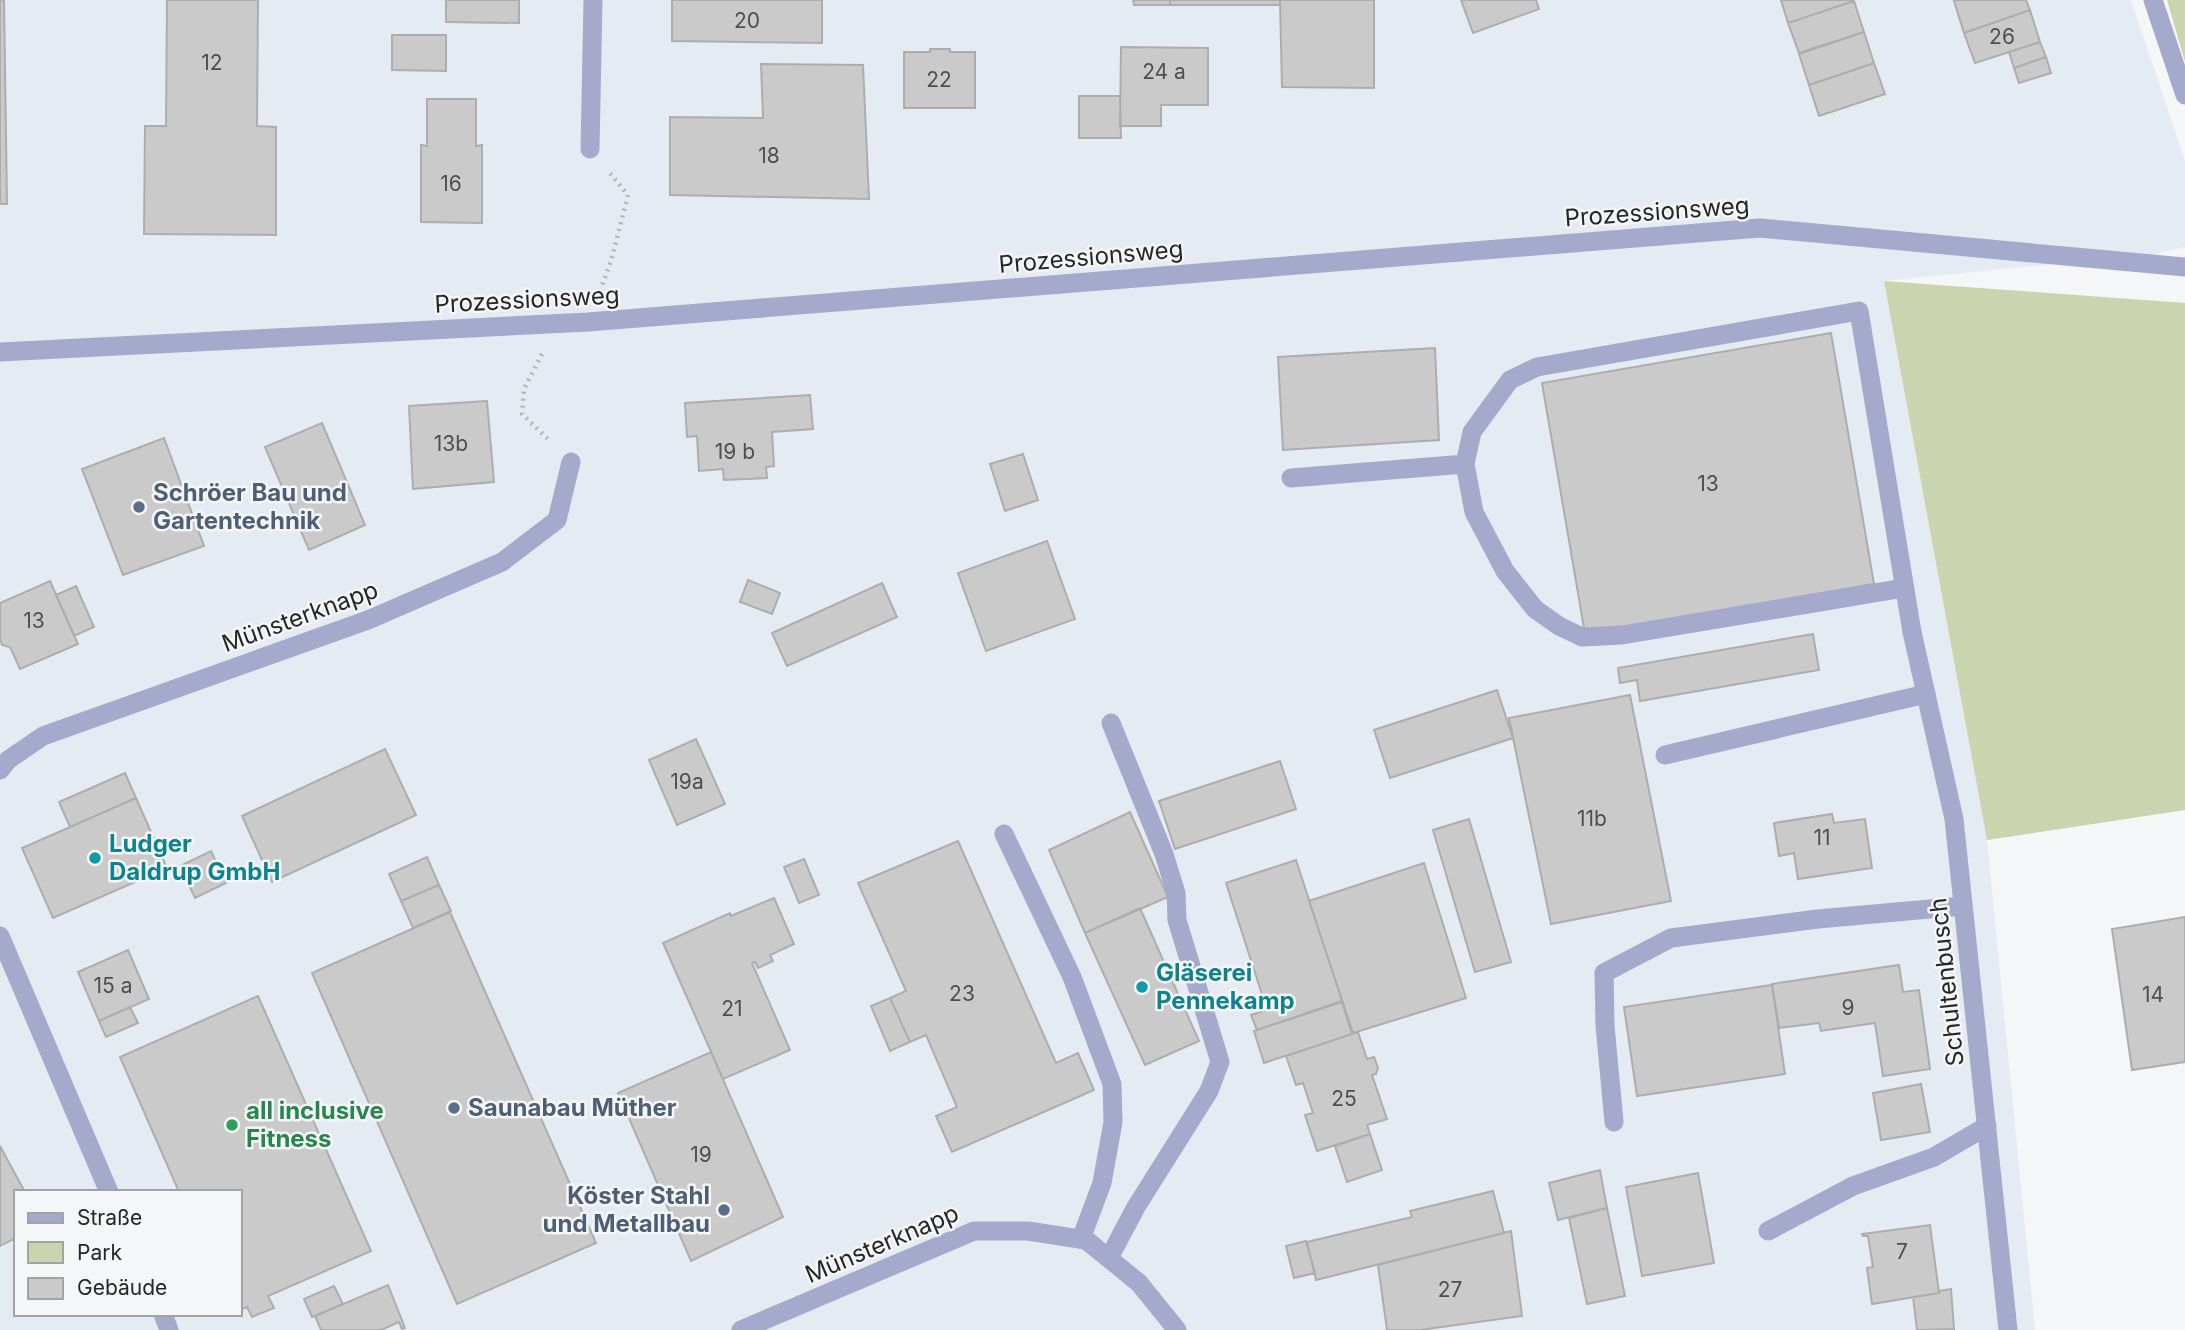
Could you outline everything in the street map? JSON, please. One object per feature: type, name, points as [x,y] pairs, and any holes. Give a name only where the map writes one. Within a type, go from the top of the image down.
[{"type":"street","points":[[590,149],[593,0]]},
{"type":"street","points":[[2153,0],[2185,95]]},
{"type":"street","name":"Prozessionsweg","points":[[0,352],[588,323],[1760,228],[2185,267]]},
{"type":"street","name":"Schultenbusch","points":[[1465,464],[1472,432],[1492,402],[1510,380],[1537,367],[1859,311],[1912,632],[1954,819],[2008,1330]]},
{"type":"street","name":"Münsterknapp","points":[[0,770],[8,760],[43,736],[368,620],[502,562],[557,520],[571,462]]},
{"type":"street","points":[[1291,478],[1465,464],[1474,513],[1505,571],[1535,609],[1559,626],[1582,637],[1622,635],[1904,588]]},
{"type":"street","points":[[1665,755],[1926,694]]},
{"type":"street","points":[[1109,1258],[1136,1207],[1209,1091],[1220,1062],[1177,920],[1176,893],[1164,854],[1111,723]]},
{"type":"street","points":[[1004,834],[1072,977],[1112,1084],[1113,1122],[1102,1183],[1081,1239]]},
{"type":"street","points":[[1614,1122],[1605,1026],[1604,973],[1671,938],[1818,919],[1963,906]]},
{"type":"street","points":[[0,936],[108,1190]]},
{"type":"street","points":[[1768,1231],[1853,1185],[1934,1157],[1987,1126]]},
{"type":"street","name":"Münsterknapp","points":[[741,1330],[974,1231],[1028,1231],[1086,1240],[1139,1283],[1177,1330]]},
{"type":"path","points":[[588,323],[611,261],[628,195],[590,149]]},
{"type":"path","points":[[556,323],[524,389],[523,414],[571,462]]},
{"type":"shaded area","points":[[0,0],[2131,0],[2185,161],[2185,247],[2156,254],[1884,281],[1987,840],[2035,1330],[0,1330]]},
{"type":"green space","points":[[2167,0],[2185,0],[2185,62]]},
{"type":"green space","points":[[1884,281],[2185,303],[2185,810],[1987,840]]},
{"type":"building","points":[[0,0],[4,0],[7,204],[0,204]]},
{"type":"building","points":[[167,0],[258,0],[257,126],[276,127],[276,235],[144,234],[145,126],[166,126]]},
{"type":"building","points":[[446,0],[519,0],[519,23],[446,22]]},
{"type":"building","points":[[672,0],[822,0],[822,43],[672,41]]},
{"type":"building","points":[[1133,0],[1170,0],[1170,5],[1134,5]]},
{"type":"building","points":[[1170,0],[1280,0],[1280,5],[1170,5]]},
{"type":"building","points":[[1280,0],[1374,0],[1374,88],[1282,87]]},
{"type":"building","points":[[1461,0],[1536,0],[1539,9],[1473,33]]},
{"type":"building","points":[[1781,0],[1854,0],[1854,1],[1788,23]]},
{"type":"building","points":[[2026,0],[2030,10],[1964,33],[1954,1]]},
{"type":"building","points":[[1854,1],[1864,32],[1799,53],[1788,23]]},
{"type":"building","points":[[2030,10],[2040,42],[1975,63],[1964,33]]},
{"type":"building","points":[[1864,32],[1874,63],[1809,85],[1799,54]]},
{"type":"building","points":[[392,35],[446,35],[446,71],[392,70]]},
{"type":"building","points":[[2040,42],[2046,57],[2014,68],[2009,52]]},
{"type":"building","points":[[1121,47],[1208,48],[1208,105],[1161,105],[1161,126],[1120,126]]},
{"type":"building","points":[[930,49],[975,52],[975,108],[904,108],[904,52],[930,52]]},
{"type":"building","points":[[2046,57],[2051,73],[2019,83],[2014,68]]},
{"type":"building","points":[[1874,63],[1885,94],[1819,116],[1809,85]]},
{"type":"building","points":[[761,64],[863,65],[869,199],[670,195],[670,117],[763,118]]},
{"type":"building","points":[[1079,96],[1120,96],[1121,138],[1079,138]]},
{"type":"building","points":[[427,99],[476,99],[476,146],[482,145],[482,223],[421,222],[421,145],[427,146]]},
{"type":"building","points":[[1831,333],[1874,584],[1585,634],[1542,383]]},
{"type":"building","points":[[1435,348],[1439,440],[1283,450],[1278,357]]},
{"type":"building","points":[[810,395],[813,429],[772,432],[774,466],[766,467],[767,478],[724,480],[723,469],[699,471],[697,436],[687,437],[685,403]]},
{"type":"building","points":[[487,401],[494,482],[413,489],[409,406]]},
{"type":"building","points":[[322,423],[365,525],[309,550],[265,447]]},
{"type":"building","points":[[164,438],[204,546],[123,575],[82,469]]},
{"type":"building","points":[[1023,454],[1038,500],[1005,511],[990,464]]},
{"type":"building","points":[[1047,541],[1075,619],[986,651],[958,573]]},
{"type":"building","points":[[748,580],[780,593],[772,614],[740,602]]},
{"type":"building","points":[[50,581],[78,644],[20,669],[10,647],[2,645],[0,639],[0,603]]},
{"type":"building","points":[[882,583],[897,617],[787,666],[772,633]]},
{"type":"building","points":[[76,586],[94,627],[74,636],[56,595]]},
{"type":"building","points":[[1813,634],[1819,670],[1640,701],[1637,680],[1620,683],[1618,668]]},
{"type":"building","points":[[1497,690],[1513,738],[1390,778],[1374,730]]},
{"type":"building","points":[[1630,695],[1671,901],[1551,924],[1509,718]]},
{"type":"building","points":[[696,739],[725,804],[677,825],[649,760]]},
{"type":"building","points":[[385,749],[416,815],[272,882],[242,816]]},
{"type":"building","points":[[1280,761],[1296,809],[1175,849],[1159,801]]},
{"type":"building","points":[[125,773],[136,798],[70,827],[59,802]]},
{"type":"building","name":"Ludger Daldrup GmbH","points":[[136,798],[167,868],[53,918],[22,848]]},
{"type":"building","points":[[1130,812],[1168,897],[1085,933],[1049,850]]},
{"type":"building","points":[[1832,814],[1834,823],[1865,819],[1872,868],[1798,879],[1794,853],[1779,856],[1774,823]]},
{"type":"building","points":[[1469,819],[1511,962],[1475,972],[1433,830]]},
{"type":"building","points":[[958,841],[1056,1063],[1078,1053],[1094,1090],[952,1152],[936,1116],[957,1107],[926,1035],[910,1042],[890,998],[906,991],[858,883]]},
{"type":"building","points":[[211,851],[226,883],[195,898],[180,866]]},
{"type":"building","points":[[427,857],[439,885],[401,901],[389,874]]},
{"type":"building","points":[[804,859],[819,895],[799,903],[784,867]]},
{"type":"building","points":[[1296,860],[1342,1001],[1257,1030],[1251,1015],[1267,1010],[1226,883]]},
{"type":"building","points":[[1424,863],[1466,998],[1353,1033],[1309,901]]},
{"type":"building","points":[[439,885],[451,911],[413,928],[401,901]]},
{"type":"building","points":[[774,898],[794,944],[770,955],[773,961],[758,968],[755,962],[752,963],[790,1050],[723,1079],[663,943],[730,913],[731,916]]},
{"type":"building","name":"Gläserei Pennekamp","points":[[1140,908],[1199,1041],[1145,1065],[1085,933]]},
{"type":"building","name":"Saunabau Müther","points":[[450,912],[596,1243],[457,1304],[312,973]]},
{"type":"building","points":[[2185,917],[2185,1062],[2132,1070],[2112,929]]},
{"type":"building","points":[[128,950],[149,999],[99,1021],[78,972]]},
{"type":"building","points":[[1899,965],[1903,992],[1919,990],[1930,1069],[1883,1076],[1875,1023],[1821,1031],[1819,1023],[1779,1028],[1772,984]]},
{"type":"building","points":[[1772,985],[1785,1074],[1637,1096],[1624,1007]]},
{"type":"building","name":"all inclusive Fitness","points":[[258,996],[371,1251],[268,1296],[274,1308],[252,1317],[247,1307],[242,1309],[242,1190],[178,1190],[120,1057]]},
{"type":"building","points":[[890,998],[910,1042],[890,1051],[871,1006]]},
{"type":"building","points":[[1342,1002],[1352,1034],[1264,1063],[1254,1031]]},
{"type":"building","points":[[130,1007],[138,1023],[106,1037],[99,1021]]},
{"type":"building","points":[[1358,1032],[1367,1059],[1374,1057],[1378,1068],[1376,1074],[1372,1075],[1387,1119],[1367,1125],[1370,1134],[1317,1151],[1305,1115],[1313,1113],[1303,1083],[1296,1085],[1286,1056]]},
{"type":"building","points":[[711,1052],[783,1217],[691,1261],[618,1093]]},
{"type":"building","points":[[1921,1084],[1930,1132],[1881,1140],[1873,1093]]},
{"type":"building","points":[[1370,1134],[1382,1170],[1347,1182],[1335,1146]]},
{"type":"building","points":[[0,1146],[24,1190],[14,1190],[14,1239],[0,1246]]},
{"type":"building","points":[[1600,1170],[1607,1208],[1558,1220],[1549,1183]]},
{"type":"building","points":[[1698,1173],[1714,1263],[1642,1276],[1626,1187]]},
{"type":"building","points":[[1493,1191],[1504,1233],[1316,1280],[1307,1242],[1412,1217],[1410,1211]]},
{"type":"building","points":[[1607,1208],[1625,1296],[1587,1304],[1569,1218]]},
{"type":"building","points":[[1930,1225],[1939,1293],[1872,1304],[1867,1268],[1873,1267],[1868,1236],[1862,1234]]},
{"type":"building","points":[[1511,1231],[1522,1316],[1420,1330],[1387,1330],[1378,1265]]},
{"type":"building","points":[[1306,1241],[1315,1273],[1294,1278],[1286,1246]]},
{"type":"building","points":[[388,1285],[405,1328],[402,1329],[399,1322],[381,1330],[321,1330],[315,1316]]},
{"type":"building","points":[[334,1286],[343,1304],[312,1317],[304,1299]]},
{"type":"building","points":[[1951,1289],[1954,1329],[1917,1330],[1913,1297]]},
{"type":"place","name":"Schröer Bau und Gartentechnik","points":[[139,507]]},
{"type":"place","name":"Ludger Daldrup GmbH","points":[[95,858]]},
{"type":"place","name":"Gläserei Pennekamp","points":[[1142,987]]},
{"type":"place","name":"Saunabau Müther","points":[[454,1108]]},
{"type":"place","name":"all inclusive Fitness","points":[[232,1125]]},
{"type":"place","name":"Köster Stahl und Metallbau","points":[[724,1210]]}]
